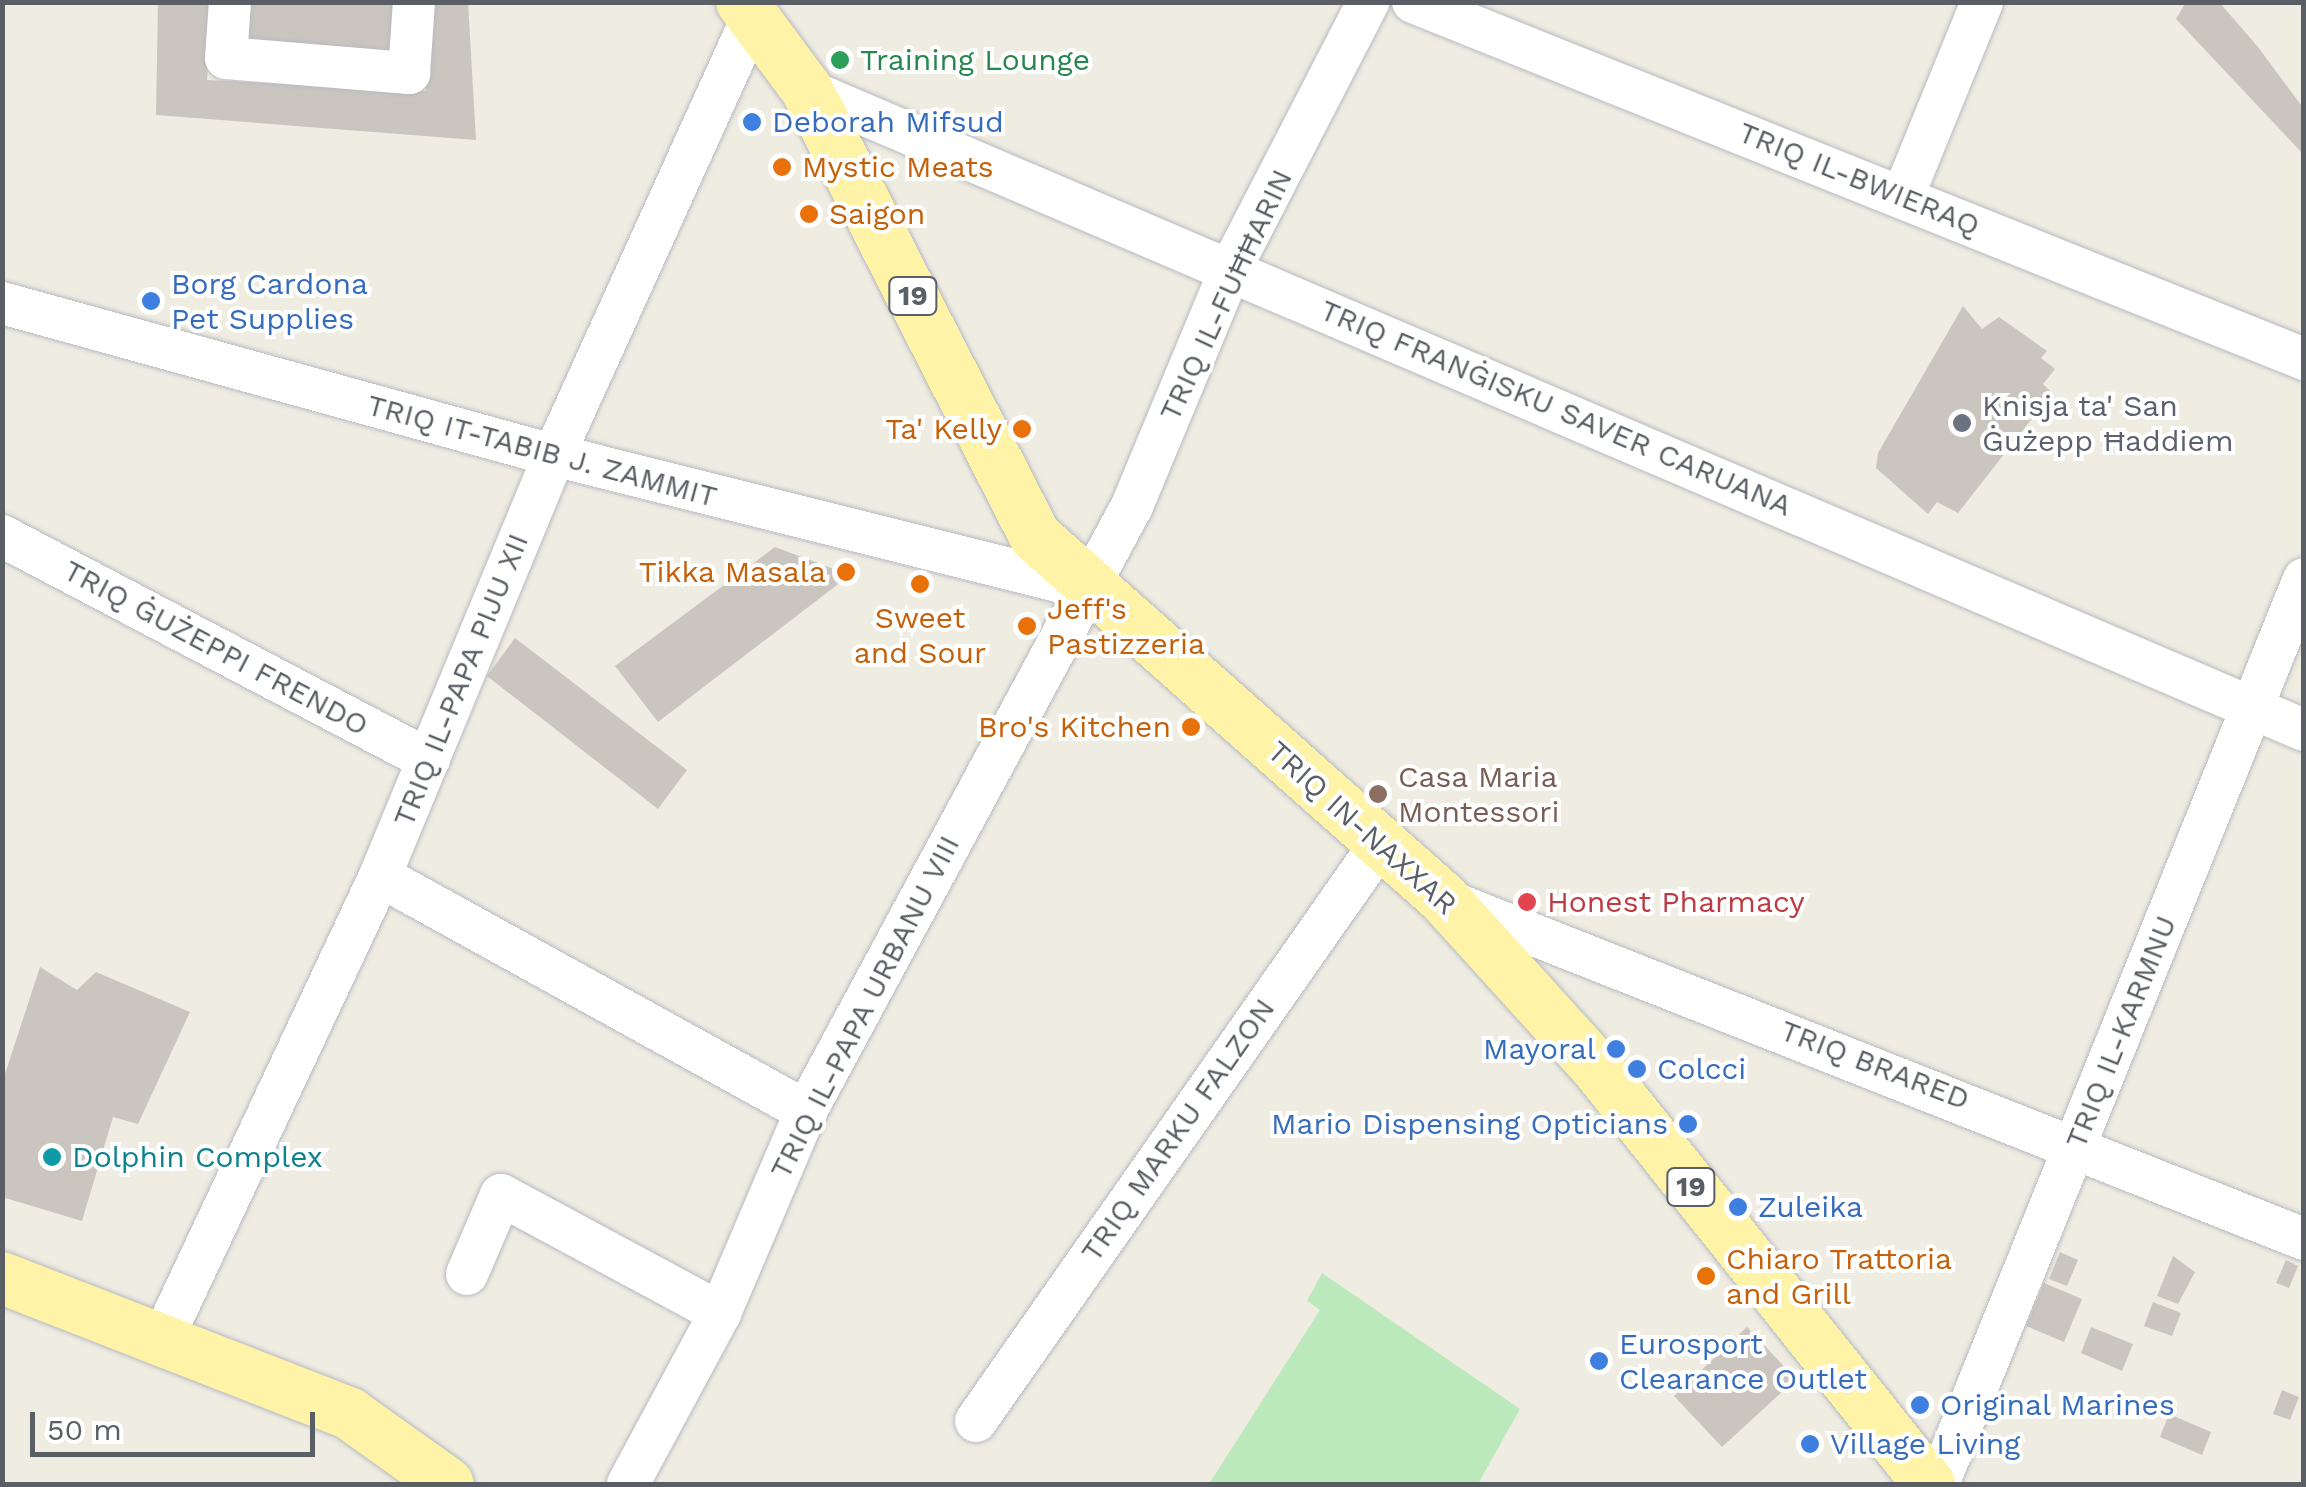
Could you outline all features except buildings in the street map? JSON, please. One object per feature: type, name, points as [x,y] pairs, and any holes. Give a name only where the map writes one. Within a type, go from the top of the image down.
[{"type":"main road","name":"TRIQ IN-NAXXAR","points":[[747,10],[807,90],[1034,536],[1085,588],[1383,840],[1443,898],[1598,1069],[1929,1484]]},
{"type":"main road","points":[[2,1278],[350,1414],[448,1484]]},
{"type":"street","points":[[230,2],[226,58],[409,73],[414,2]]},
{"type":"street","name":"TRIQ IL-FUĦĦARIN","points":[[1085,588],[1132,506],[1232,268],[1368,2]]},
{"type":"street","name":"TRIQ IL-BWIERAQ","points":[[1412,2],[2304,359]]},
{"type":"street","points":[[1903,196],[1982,2]]},
{"type":"street","name":"TRIQ IL-PAPA PIJU XII","points":[[162,1340],[380,876],[554,455],[747,10]]},
{"type":"street","name":"TRIQ FRANĠISKU SAVER CARUANA","points":[[807,90],[1232,268],[2304,730]]},
{"type":"street","name":"TRIQ IT-TABIB J. ZAMMIT","points":[[2,303],[554,455],[1085,588]]},
{"type":"street","name":"TRIQ ĠUŻEPPI FRENDO","points":[[2,536],[429,760]]},
{"type":"street","name":"TRIQ IL-KARMNU","points":[[1938,1484],[2304,579]]},
{"type":"street","name":"TRIQ IL-PAPA URBANU VIII","points":[[628,1484],[720,1313],[806,1111],[1085,588]]},
{"type":"street","name":"TRIQ MARKU FALZON","points":[[976,1421],[1383,840]]},
{"type":"street","points":[[380,876],[806,1111]]},
{"type":"street","name":"TRIQ BRARED","points":[[1443,898],[2077,1142],[2304,1239]]},
{"type":"street","points":[[468,1274],[501,1196],[720,1313]]},
{"type":"green space","points":[[1322,1273],[1520,1409],[1478,1484],[1209,1484],[1320,1310],[1307,1301]]},
{"type":"place","name":"Training Lounge","points":[[840,60]]},
{"type":"place","name":"Deborah Mifsud","points":[[752,122]]},
{"type":"place","name":"Mystic Meats","points":[[782,167]]},
{"type":"place","name":"Saigon","points":[[809,214]]},
{"type":"place","name":"Borg Cardona Pet Supplies","points":[[151,301]]},
{"type":"place","name":"Knisja ta' San Ġużepp Ħaddiem","points":[[1962,423]]},
{"type":"place","name":"Ta' Kelly","points":[[1022,429]]},
{"type":"place","name":"Tikka Masala","points":[[846,572]]},
{"type":"place","name":"Sweet and Sour","points":[[920,584]]},
{"type":"place","name":"Jeff's Pastizzeria","points":[[1027,626]]},
{"type":"place","name":"Bro's Kitchen","points":[[1191,727]]},
{"type":"place","name":"Casa Maria Montessori","points":[[1378,794]]},
{"type":"place","name":"Honest Pharmacy","points":[[1527,902]]},
{"type":"place","name":"Mayoral","points":[[1616,1049]]},
{"type":"place","name":"Colcci","points":[[1637,1069]]},
{"type":"place","name":"Mario Dispensing Opticians","points":[[1688,1124]]},
{"type":"place","name":"Dolphin Complex","points":[[52,1157]]},
{"type":"place","name":"Zuleika","points":[[1738,1207]]},
{"type":"place","name":"Chiaro Trattoria and Grill","points":[[1706,1276]]},
{"type":"place","name":"Eurosport Clearance Outlet","points":[[1599,1361]]},
{"type":"place","name":"Original Marines","points":[[1920,1405]]},
{"type":"place","name":"Village Living","points":[[1810,1444]]}]
